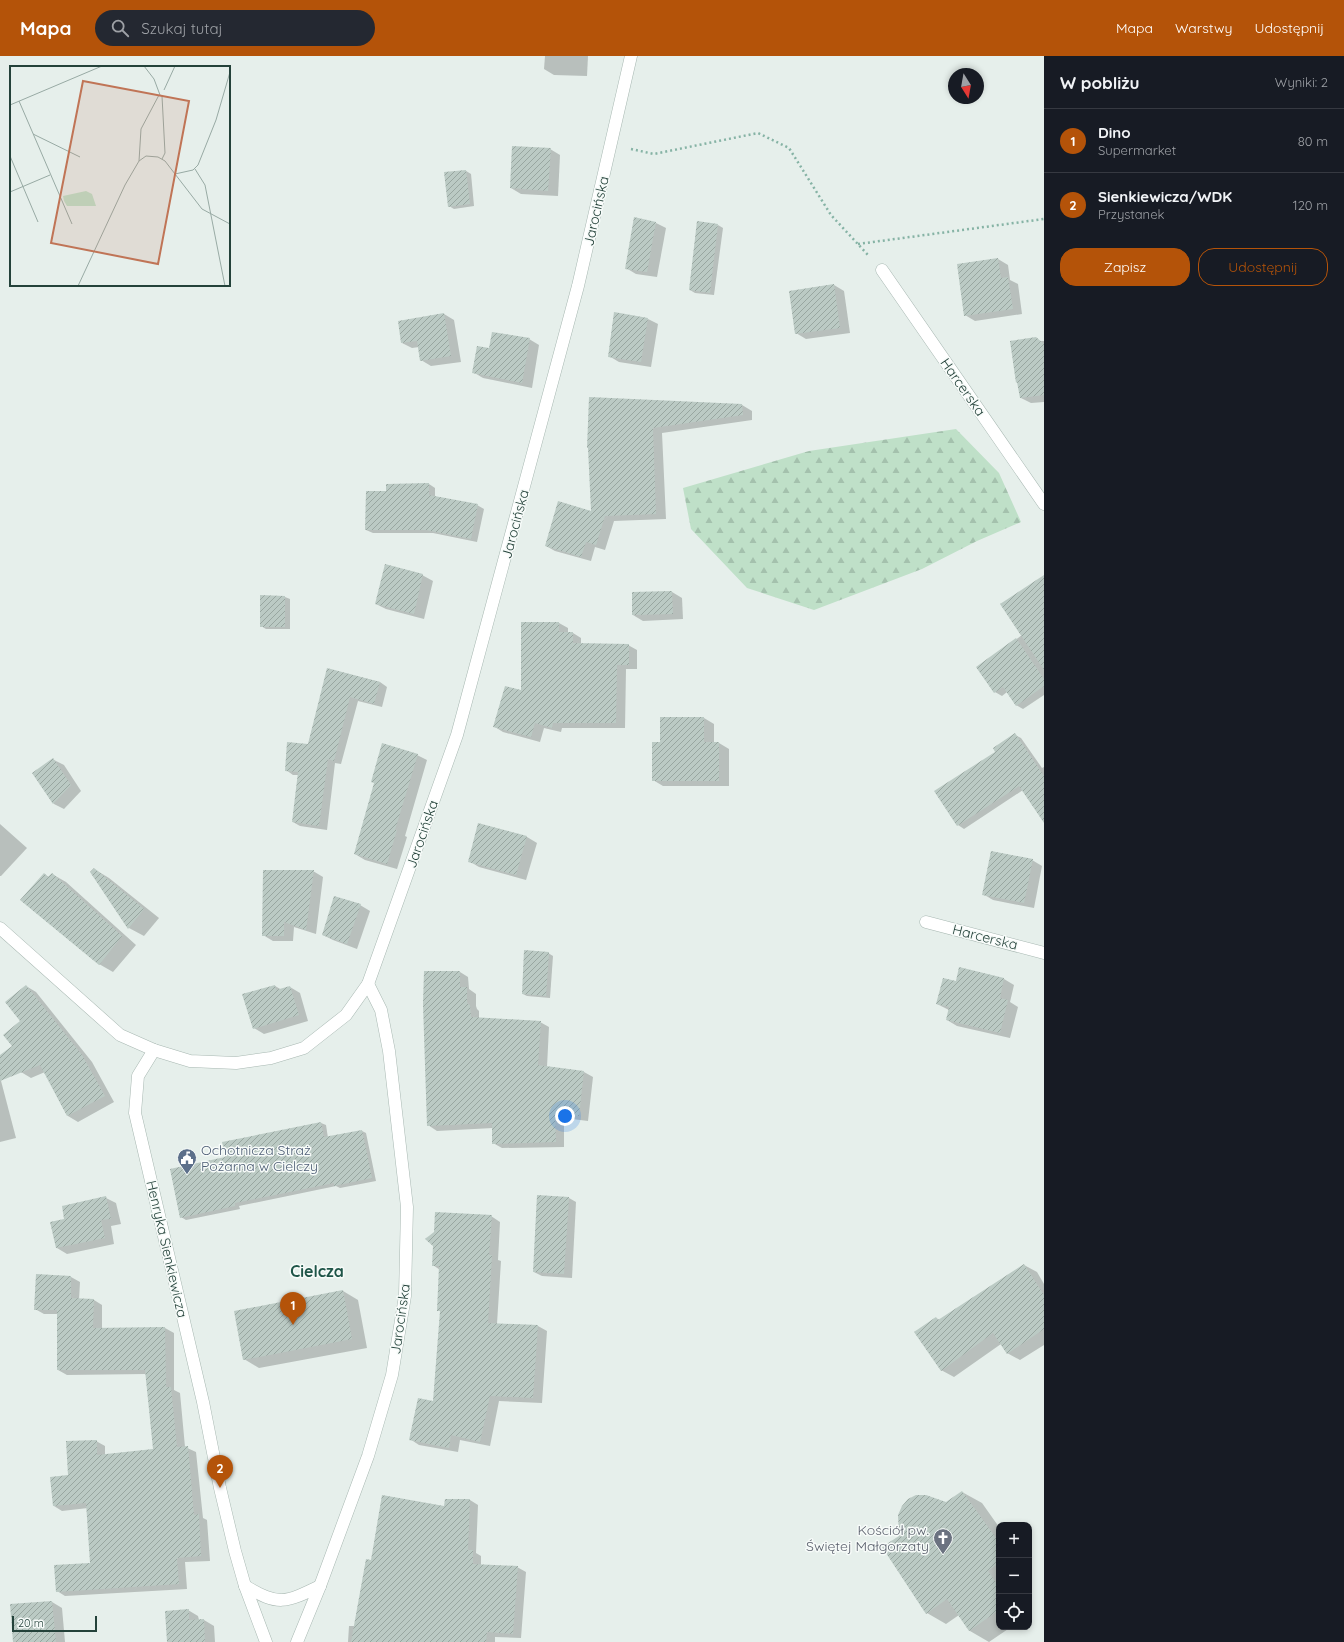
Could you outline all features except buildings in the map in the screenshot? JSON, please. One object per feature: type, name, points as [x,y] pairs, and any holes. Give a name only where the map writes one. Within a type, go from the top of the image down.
[{"type":"street","name":"Jarocińska","points":[[154,1050],[190,1060],[236,1063],[271,1058],[304,1048],[346,1015],[368,984],[457,735],[578,286],[631,56]]},
{"type":"street","name":"Harcerska","points":[[882,270],[1044,504]]},
{"type":"street","name":"Harcerska","points":[[926,922],[1044,952]]},
{"type":"street","points":[[1,930],[120,1035],[154,1050]]},
{"type":"street","name":"Jarocińska","points":[[297,1642],[320,1586],[368,1456],[389,1383],[405,1296],[407,1207],[389,1050],[381,1010],[368,984]]},
{"type":"street","name":"Henryka Sienkiewicza","points":[[154,1050],[138,1076],[135,1113],[203,1402],[220,1488],[245,1586],[266,1642]]},
{"type":"street","points":[[245,1586],[263,1597],[277,1601],[298,1597],[320,1586]]},
{"type":"path","points":[[610,145],[654,154],[758,133],[789,148],[831,215],[882,270]]},
{"type":"path","points":[[858,244],[1044,219]]},
{"type":"green space","points":[[956,429],[999,473],[1021,522],[977,541],[922,569],[814,610],[747,588],[691,529],[683,488],[809,451]]},
{"type":"place","name":"Ochotnicza Straż Pożarna w Cielczy","points":[[187,1175]]},
{"type":"place","name":"Dino","points":[[293,1325]]},
{"type":"place","name":"Sienkiewicza/WDK","points":[[220,1488]]},
{"type":"place","name":"Kościół pw. Świętej Małgorzaty","points":[[943,1555]]},
{"type":"district","name":"Cielcza","points":[[317,1271]]}]
